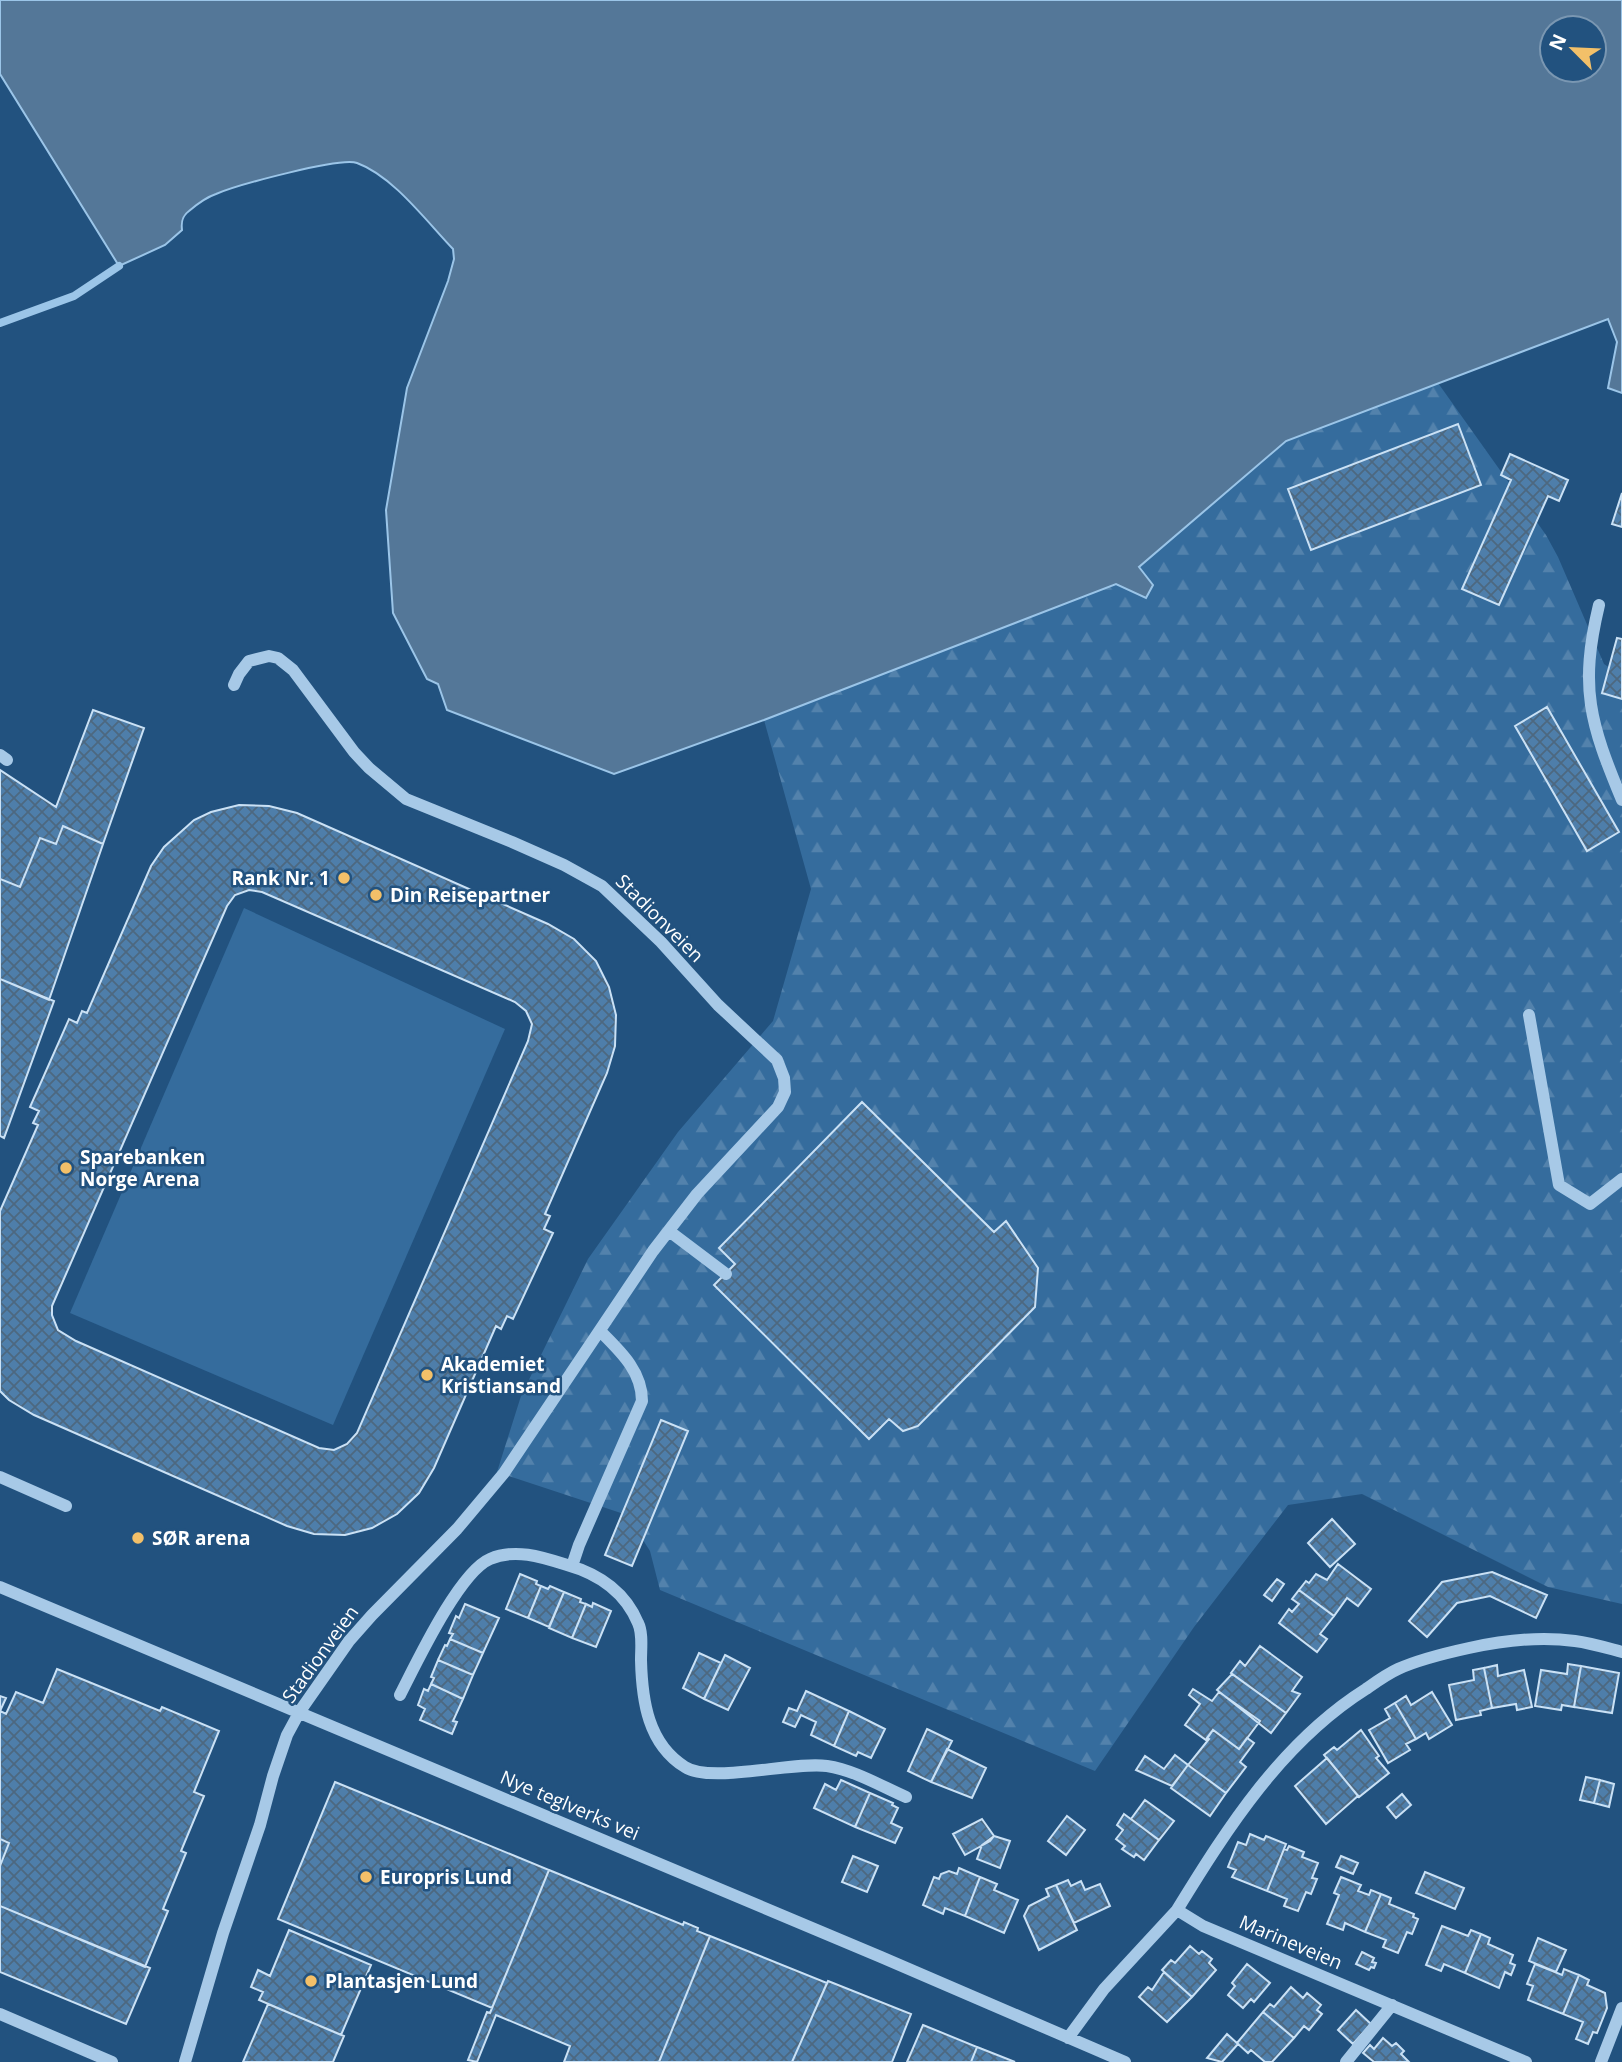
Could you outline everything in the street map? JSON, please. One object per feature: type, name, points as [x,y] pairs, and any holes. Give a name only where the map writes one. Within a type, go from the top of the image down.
[{"type":"street","points":[[1599,605],[1588,660],[1590,702],[1594,724],[1622,800]]},
{"type":"street","name":"Stadionveien","points":[[185,2062],[273,1776],[287,1735],[300,1712],[357,1632],[457,1529],[504,1473],[669,1231],[697,1194],[778,1107],[785,1092],[784,1078],[777,1060],[718,1005],[661,942],[602,886],[554,860],[407,799],[354,752],[293,670],[278,658],[270,656],[249,661],[236,681]]},
{"type":"street","points":[[1528,1015],[1559,1185],[1590,1204],[1622,1179]]},
{"type":"street","points":[[669,1231],[726,1274]]},
{"type":"street","points":[[572,1566],[642,1401],[639,1383],[630,1363],[600,1331]]},
{"type":"street","points":[[0,1477],[66,1506]]},
{"type":"street","points":[[400,1695],[422,1651],[464,1582],[483,1563],[502,1555],[523,1554],[572,1566],[610,1584],[628,1602],[640,1627],[641,1678],[651,1729],[669,1756],[688,1770],[720,1774],[825,1765],[906,1797]]},
{"type":"street","name":"Nye teglverks vei","points":[[0,1587],[868,1951],[1125,2062]]},
{"type":"street","points":[[1068,2038],[1104,1989],[1177,1910],[1228,1829],[1287,1755],[1318,1724],[1353,1697],[1397,1669],[1442,1654],[1487,1644],[1530,1638],[1576,1641],[1622,1651]]},
{"type":"street","name":"Marineveien","points":[[1177,1910],[1203,1926],[1526,2062]]},
{"type":"street","points":[[1346,2062],[1392,2005]]},
{"type":"street","points":[[1601,2062],[1622,2008]]},
{"type":"street","points":[[0,2014],[112,2062]]},
{"type":"green space","points":[[1438,383],[1546,535],[1604,664],[1622,676],[1622,1604],[1548,1587],[1362,1494],[1288,1505],[1194,1627],[1095,1771],[660,1590],[650,1551],[627,1515],[497,1472],[521,1396],[588,1259],[678,1132],[773,1021],[811,889],[764,720],[1117,584],[1286,441]]},
{"type":"green space","points":[[244,908],[505,1029],[333,1425],[70,1313]]},
{"type":"shaded area","points":[[0,0],[1622,0],[1622,393],[1608,388],[1617,342],[1608,319],[1286,441],[1139,567],[1153,585],[1146,598],[1116,584],[764,720],[614,774],[447,710],[438,684],[427,679],[393,613],[386,510],[407,388],[454,259],[453,249],[409,201],[384,178],[357,163],[331,164],[288,173],[213,195],[202,201],[187,213],[182,219],[182,230],[165,245],[119,266],[0,74]]},
{"type":"building","points":[[1458,424],[1481,485],[1311,550],[1288,489]]},
{"type":"building","points":[[1510,454],[1568,480],[1559,501],[1548,496],[1499,605],[1462,589],[1511,480],[1501,475]]},
{"type":"building","points":[[1622,493],[1622,527],[1612,524]]},
{"type":"building","points":[[1617,638],[1622,639],[1622,699],[1602,693]]},
{"type":"building","points":[[1547,707],[1619,832],[1587,851],[1515,726]]},
{"type":"building","points":[[93,710],[144,728],[103,844],[63,826],[56,844],[40,838],[20,887],[0,879],[0,770],[56,807]]},
{"type":"building","name":"Sparebanken Norge Arena","points":[[239,805],[269,806],[297,813],[548,924],[574,939],[596,961],[609,987],[616,1015],[615,1046],[607,1073],[545,1214],[550,1216],[544,1229],[553,1233],[513,1319],[507,1316],[501,1329],[496,1326],[434,1468],[419,1493],[397,1514],[372,1528],[345,1535],[314,1534],[287,1526],[34,1415],[9,1400],[0,1391],[0,1211],[38,1125],[33,1123],[39,1111],[30,1107],[69,1019],[77,1023],[82,1011],[87,1013],[151,866],[164,847],[194,820],[211,812]],"holes":[[[249,890],[262,892],[515,1002],[526,1011],[532,1024],[528,1041],[357,1433],[347,1444],[334,1450],[319,1448],[76,1341],[58,1330],[52,1315],[52,1306],[227,906],[235,895]]]},
{"type":"building","points":[[63,826],[103,844],[49,1000],[0,979],[0,879],[20,887],[40,838],[56,844]]},
{"type":"building","points":[[0,979],[54,1001],[4,1138],[0,1136]]},
{"type":"building","points":[[862,1102],[994,1232],[1006,1221],[1038,1268],[1035,1307],[918,1426],[903,1431],[889,1419],[869,1439],[714,1285],[735,1264],[719,1248]]},
{"type":"building","points":[[661,1420],[688,1431],[632,1566],[605,1555]]},
{"type":"building","points":[[1332,1519],[1355,1544],[1330,1567],[1308,1543]]},
{"type":"building","points":[[1338,1564],[1371,1589],[1358,1606],[1347,1598],[1334,1616],[1299,1590],[1316,1574],[1327,1580]]},
{"type":"building","points":[[1492,1572],[1547,1595],[1536,1618],[1490,1596],[1457,1603],[1427,1637],[1409,1621],[1442,1582]]},
{"type":"building","points":[[520,1574],[537,1581],[536,1584],[541,1586],[528,1618],[506,1609]]},
{"type":"building","points":[[1277,1579],[1284,1584],[1272,1601],[1264,1595]]},
{"type":"building","points":[[541,1586],[548,1589],[550,1586],[564,1592],[549,1627],[528,1618]]},
{"type":"building","points":[[1299,1590],[1334,1616],[1320,1634],[1327,1639],[1317,1652],[1279,1623],[1289,1609],[1292,1612],[1299,1604],[1292,1599]]},
{"type":"building","points":[[564,1592],[586,1604],[572,1638],[549,1628]]},
{"type":"building","points":[[593,1603],[611,1611],[596,1647],[572,1638],[586,1604],[592,1607]]},
{"type":"building","points":[[465,1604],[499,1618],[483,1653],[450,1639],[453,1634],[449,1633],[456,1616],[459,1618]]},
{"type":"building","points":[[450,1639],[483,1653],[473,1675],[438,1660]]},
{"type":"building","points":[[1260,1646],[1302,1677],[1292,1691],[1300,1694],[1286,1713],[1231,1673],[1240,1661],[1245,1666]]},
{"type":"building","points":[[699,1653],[721,1663],[704,1699],[683,1688]]},
{"type":"building","points":[[725,1655],[750,1668],[728,1710],[704,1699]]},
{"type":"building","points":[[438,1660],[473,1675],[463,1699],[431,1684]]},
{"type":"building","points":[[1568,1664],[1581,1666],[1574,1707],[1562,1705],[1561,1710],[1535,1706],[1541,1670],[1567,1674]]},
{"type":"building","points":[[1497,1665],[1498,1676],[1524,1670],[1532,1707],[1517,1710],[1516,1704],[1492,1708],[1484,1668]]},
{"type":"building","points":[[1581,1666],[1619,1673],[1612,1713],[1574,1707]]},
{"type":"building","points":[[1484,1668],[1492,1708],[1480,1711],[1481,1715],[1456,1720],[1449,1685],[1474,1680],[1473,1670]]},
{"type":"building","points":[[57,1669],[160,1711],[162,1707],[219,1731],[194,1792],[204,1796],[181,1851],[186,1853],[163,1909],[168,1911],[145,1967],[0,1906],[0,1866],[9,1843],[0,1839],[0,1711],[6,1714],[16,1692],[43,1703]]},
{"type":"building","points":[[1232,1674],[1286,1713],[1271,1733],[1217,1690]]},
{"type":"building","points":[[431,1684],[463,1699],[453,1721],[457,1722],[452,1734],[420,1720],[425,1709],[418,1705],[424,1689],[428,1691]]},
{"type":"building","points":[[1193,1689],[1212,1701],[1219,1692],[1260,1721],[1239,1749],[1213,1730],[1206,1740],[1185,1725],[1200,1704],[1189,1695]]},
{"type":"building","points":[[806,1691],[849,1711],[834,1746],[811,1735],[816,1722],[801,1715],[795,1727],[783,1722],[789,1708],[797,1711]]},
{"type":"building","points":[[1432,1692],[1452,1725],[1429,1739],[1426,1733],[1416,1739],[1395,1703],[1406,1696],[1411,1705]]},
{"type":"building","points":[[0,1696],[6,1698],[0,1711]]},
{"type":"building","points":[[1395,1703],[1416,1739],[1406,1744],[1410,1750],[1388,1763],[1369,1730],[1390,1718],[1385,1709]]},
{"type":"building","points":[[849,1711],[885,1729],[871,1758],[858,1752],[856,1756],[834,1746]]},
{"type":"building","points":[[927,1729],[952,1741],[931,1782],[908,1771]]},
{"type":"building","points":[[1213,1730],[1239,1749],[1247,1738],[1254,1743],[1240,1762],[1246,1767],[1226,1793],[1188,1765]]},
{"type":"building","points":[[1361,1730],[1379,1756],[1376,1758],[1389,1773],[1359,1797],[1324,1755],[1334,1747],[1337,1750]]},
{"type":"building","points":[[947,1749],[986,1768],[972,1798],[931,1782]]},
{"type":"building","points":[[1175,1755],[1188,1765],[1172,1786],[1136,1770],[1145,1756],[1164,1769]]},
{"type":"building","points":[[1327,1758],[1358,1796],[1326,1824],[1295,1786]]},
{"type":"building","points":[[1188,1765],[1226,1793],[1210,1816],[1171,1788]]},
{"type":"building","points":[[1586,1777],[1600,1780],[1594,1803],[1580,1800]]},
{"type":"building","points":[[841,1780],[870,1793],[855,1827],[814,1808],[825,1784],[836,1790]]},
{"type":"building","points":[[1600,1780],[1614,1784],[1609,1807],[1594,1803]]},
{"type":"building","points":[[335,1782],[549,1870],[492,2008],[278,1919]]},
{"type":"building","points":[[870,1793],[898,1808],[891,1823],[902,1828],[895,1843],[855,1827]]},
{"type":"building","points":[[1402,1794],[1411,1805],[1396,1818],[1387,1807]]},
{"type":"building","points":[[1145,1800],[1174,1821],[1159,1840],[1131,1819]]},
{"type":"building","points":[[1124,1814],[1159,1840],[1144,1860],[1122,1849],[1125,1846],[1116,1839],[1123,1830],[1117,1825]]},
{"type":"building","points":[[1067,1816],[1085,1830],[1066,1855],[1048,1841]]},
{"type":"building","points":[[982,1819],[994,1836],[965,1855],[953,1834]]},
{"type":"building","points":[[1250,1834],[1264,1840],[1266,1836],[1286,1844],[1267,1891],[1232,1877],[1236,1870],[1228,1867],[1238,1842],[1246,1845]]},
{"type":"building","points":[[994,1836],[1010,1841],[1000,1868],[977,1859],[982,1845]]},
{"type":"building","points":[[0,1839],[9,1843],[0,1866]]},
{"type":"building","points":[[1289,1846],[1304,1852],[1302,1857],[1318,1863],[1312,1878],[1317,1879],[1311,1894],[1306,1892],[1298,1911],[1284,1906],[1287,1899],[1267,1891],[1284,1849],[1287,1850]]},
{"type":"building","points":[[853,1856],[878,1866],[867,1892],[842,1882]]},
{"type":"building","points":[[1341,1856],[1358,1863],[1353,1874],[1336,1867]]},
{"type":"building","points":[[959,1868],[980,1877],[965,1916],[945,1908],[943,1914],[923,1905],[934,1877],[939,1879],[941,1874],[949,1871],[957,1874]]},
{"type":"building","points":[[549,1870],[683,1925],[684,1922],[710,1936],[659,2062],[564,2062],[570,2046],[496,2015],[477,2062],[468,2060]]},
{"type":"building","points":[[1425,1872],[1464,1888],[1455,1909],[1416,1893]]},
{"type":"building","points":[[980,1877],[997,1884],[994,1890],[1018,1900],[1004,1933],[965,1916]]},
{"type":"building","points":[[1341,1877],[1361,1885],[1358,1891],[1369,1895],[1371,1890],[1381,1894],[1365,1932],[1345,1923],[1343,1930],[1327,1924],[1339,1895],[1334,1893]]},
{"type":"building","points":[[1068,1880],[1071,1886],[1081,1881],[1085,1890],[1100,1884],[1110,1906],[1074,1923],[1056,1885]]},
{"type":"building","points":[[1056,1885],[1077,1930],[1039,1950],[1024,1916],[1029,1906],[1049,1896],[1046,1889]]},
{"type":"building","points":[[1381,1894],[1391,1898],[1389,1904],[1414,1914],[1413,1917],[1418,1919],[1412,1934],[1407,1932],[1398,1953],[1383,1947],[1386,1940],[1365,1932]]},
{"type":"building","points":[[0,1906],[150,1968],[126,2024],[0,1972]]},
{"type":"building","points":[[1442,1926],[1468,1936],[1471,1930],[1481,1934],[1465,1973],[1444,1964],[1441,1971],[1426,1965]]},
{"type":"building","points":[[289,1930],[371,1965],[341,2035],[259,2000],[263,1992],[251,1987],[258,1970],[270,1976]]},
{"type":"building","points":[[1481,1934],[1490,1938],[1488,1944],[1513,1955],[1510,1963],[1515,1965],[1511,1975],[1505,1972],[1499,1988],[1465,1973]]},
{"type":"building","points":[[710,1936],[827,1983],[792,2062],[659,2062]]},
{"type":"building","points":[[1538,1938],[1566,1950],[1556,1972],[1529,1961]]},
{"type":"building","points":[[1190,1946],[1199,1954],[1202,1951],[1212,1959],[1209,1963],[1216,1970],[1192,1997],[1162,1970],[1171,1960],[1175,1963]]},
{"type":"building","points":[[1362,1952],[1374,1958],[1374,1968],[1369,1970],[1356,1964]]},
{"type":"building","points":[[1247,1964],[1270,1983],[1254,2002],[1251,1999],[1243,2008],[1228,1995],[1235,1986],[1232,1983]]},
{"type":"building","points":[[1535,1964],[1562,1975],[1564,1969],[1579,1975],[1563,2014],[1528,2000],[1533,1986],[1527,1984]]},
{"type":"building","points":[[1164,1972],[1192,1997],[1167,2022],[1139,1997],[1148,1987],[1152,1990]]},
{"type":"building","points":[[1579,1975],[1589,1980],[1587,1985],[1605,1993],[1607,2008],[1597,2033],[1593,2032],[1588,2044],[1576,2039],[1583,2022],[1563,2014]]},
{"type":"building","points":[[828,1981],[911,2014],[892,2062],[792,2062]]},
{"type":"building","points":[[1291,1987],[1303,1998],[1307,1993],[1321,2005],[1317,2010],[1322,2014],[1309,2030],[1304,2026],[1294,2038],[1263,2012],[1270,2004],[1274,2007]]},
{"type":"building","points":[[268,2004],[344,2036],[333,2062],[243,2062]]},
{"type":"building","points":[[1356,2010],[1371,2024],[1353,2044],[1338,2030]]},
{"type":"building","points":[[1263,2012],[1294,2038],[1272,2062],[1265,2062],[1251,2050],[1248,2053],[1237,2043]]},
{"type":"building","points":[[923,2025],[977,2047],[971,2062],[907,2062]]},
{"type":"building","points":[[1227,2034],[1238,2044],[1222,2062],[1207,2058]]},
{"type":"building","points":[[1383,2038],[1392,2046],[1396,2043],[1409,2062],[1374,2062],[1363,2053],[1370,2045],[1374,2049]]},
{"type":"building","points":[[977,2047],[1015,2062],[971,2062]]},
{"type":"waterway","points":[[0,323],[74,296],[119,266]]},
{"type":"place","name":"Rank Nr. 1","points":[[344,878]]},
{"type":"place","name":"Din Reisepartner","points":[[376,895]]},
{"type":"place","name":"Sparebanken Norge Arena","points":[[66,1168]]},
{"type":"place","name":"Akademiet Kristiansand","points":[[427,1375]]},
{"type":"place","name":"SØR arena","points":[[138,1538]]},
{"type":"place","name":"Europris Lund","points":[[366,1877]]},
{"type":"place","name":"Plantasjen Lund","points":[[311,1981]]}]
